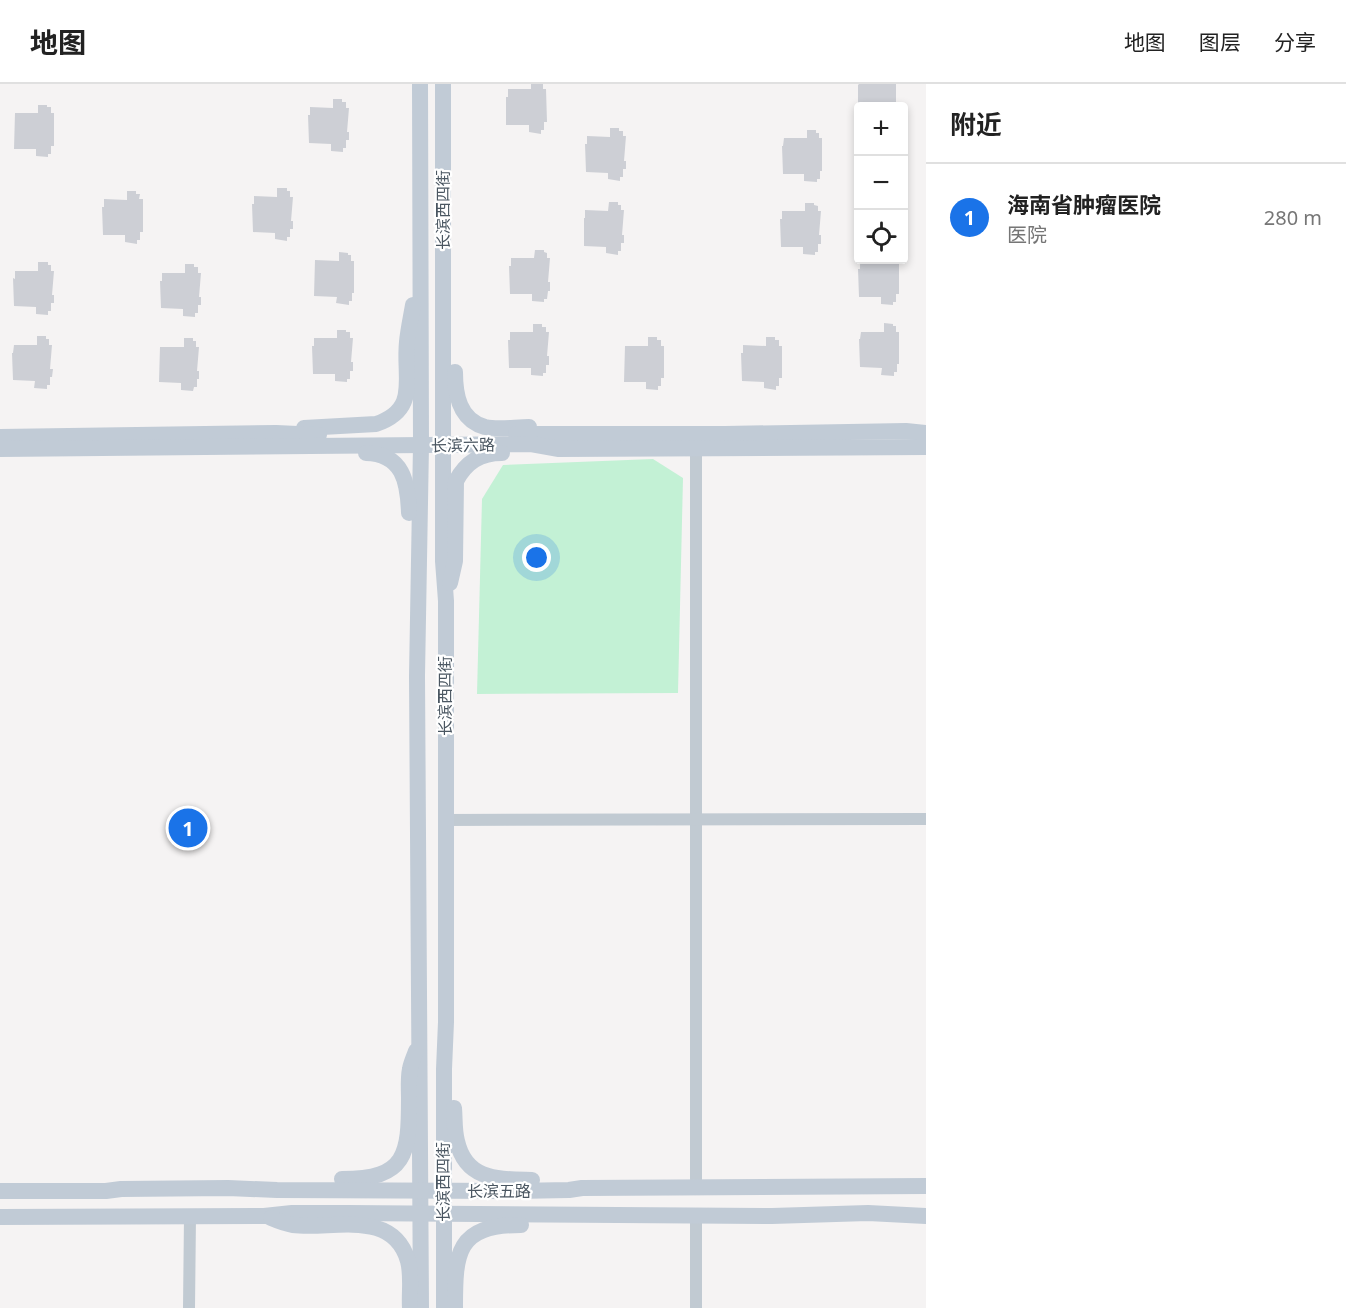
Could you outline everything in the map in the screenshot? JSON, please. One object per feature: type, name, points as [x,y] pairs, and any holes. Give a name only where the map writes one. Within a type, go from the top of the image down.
[{"type":"main road","name":"长滨西四街","points":[[420,84],[418,1045],[421,1071],[421,1308]]},
{"type":"main road","name":"长滨西四街","points":[[443,84],[443,561],[446,601],[444,1308]]},
{"type":"main road","points":[[276,440],[314,426],[376,424],[386,421],[399,410],[407,396],[406,342],[421,257]]},
{"type":"main road","points":[[444,330],[455,372],[457,400],[469,417],[484,427],[532,427],[559,441]]},
{"type":"main road","name":"长滨六路","points":[[0,448],[276,440],[314,435],[531,444],[559,441],[906,431],[926,433]]},
{"type":"main road","name":"长滨六路","points":[[0,437],[276,440]]},
{"type":"main road","points":[[276,440],[314,453],[380,454],[391,461],[401,472],[409,492],[409,564],[418,617]]},
{"type":"main road","points":[[446,601],[455,561],[456,482],[463,470],[472,461],[488,453],[530,452],[559,441]]},
{"type":"main road","name":"长滨六路","points":[[559,441],[696,447],[926,447]]},
{"type":"main road","points":[[446,1022],[456,1139],[459,1149],[469,1164],[491,1178],[568,1180],[582,1188]]},
{"type":"main road","points":[[228,1188],[249,1180],[362,1179],[375,1177],[387,1171],[400,1159],[407,1145],[409,1071],[418,1045]]},
{"type":"main road","name":"长滨五路","points":[[0,1191],[228,1188],[443,1191],[926,1186]]},
{"type":"main road","name":"长滨五路","points":[[0,1216],[264,1216],[292,1213],[807,1216],[825,1213],[868,1213],[926,1216]]},
{"type":"main road","points":[[264,1216],[292,1225],[369,1225],[384,1231],[399,1244],[409,1263],[410,1308]]},
{"type":"main road","points":[[455,1308],[458,1258],[466,1243],[483,1230],[502,1225],[610,1225],[624,1216]]},
{"type":"street","points":[[696,447],[696,1188]]},
{"type":"street","points":[[446,820],[926,819]]},
{"type":"street","points":[[189,1216],[189,1308]]},
{"type":"street","points":[[696,1216],[696,1308]]},
{"type":"green space","points":[[653,459],[683,478],[678,693],[477,694],[482,499],[503,465]]},
{"type":"building","points":[[531,84],[543,84],[543,89],[546,89],[547,122],[544,122],[544,130],[541,130],[541,134],[529,132],[529,125],[506,125],[508,89],[531,89]]},
{"type":"building","points":[[896,84],[896,102],[858,102],[858,85]]},
{"type":"building","points":[[333,99],[342,99],[342,102],[346,102],[346,108],[349,108],[347,132],[349,132],[349,140],[346,140],[346,148],[343,148],[343,152],[331,151],[331,144],[309,143],[310,107],[333,108]]},
{"type":"building","points":[[38,105],[51,107],[51,113],[54,113],[54,146],[51,146],[51,154],[48,154],[48,157],[36,156],[36,149],[14,149],[15,113],[38,113]]},
{"type":"building","points":[[610,128],[619,128],[619,131],[623,131],[623,136],[626,136],[624,161],[626,161],[626,169],[623,169],[623,177],[620,177],[620,181],[608,179],[608,173],[586,172],[587,136],[610,137]]},
{"type":"building","points":[[807,130],[816,130],[819,138],[822,138],[822,171],[820,171],[820,179],[817,179],[817,182],[804,181],[804,174],[783,174],[784,138],[807,138]]},
{"type":"building","points":[[277,188],[287,188],[287,191],[290,191],[290,197],[293,197],[291,221],[293,221],[293,229],[290,229],[290,237],[287,237],[287,241],[275,239],[275,233],[253,232],[254,196],[277,197]]},
{"type":"building","points":[[127,191],[136,191],[136,194],[140,194],[139,199],[143,199],[143,232],[140,232],[140,240],[137,240],[137,244],[125,242],[125,235],[103,235],[104,199],[127,200]]},
{"type":"building","points":[[609,202],[618,202],[621,210],[624,210],[622,235],[624,235],[624,243],[621,243],[621,251],[618,251],[618,255],[606,253],[606,247],[584,246],[585,210],[608,211]]},
{"type":"building","points":[[805,203],[814,203],[818,206],[818,211],[821,211],[819,235],[821,235],[821,244],[818,244],[818,252],[815,252],[815,255],[803,254],[803,247],[781,247],[782,211],[805,211]]},
{"type":"building","points":[[535,250],[544,250],[547,258],[550,258],[548,282],[550,282],[550,291],[544,302],[532,301],[532,294],[510,294],[511,258],[534,258]]},
{"type":"building","points":[[339,252],[348,253],[351,255],[351,261],[354,261],[354,293],[352,293],[352,301],[349,301],[349,305],[336,303],[337,297],[314,296],[315,260],[339,261]]},
{"type":"building","points":[[38,262],[48,262],[48,265],[51,265],[51,271],[54,271],[52,295],[54,295],[54,303],[51,303],[51,311],[48,311],[48,315],[36,314],[36,307],[14,306],[15,271],[38,271]]},
{"type":"building","points":[[185,264],[194,264],[194,267],[198,267],[198,273],[201,273],[199,297],[201,297],[201,305],[198,305],[198,313],[195,313],[195,317],[183,316],[183,309],[161,308],[162,273],[185,273]]},
{"type":"building","points":[[860,264],[899,264],[899,294],[896,294],[896,302],[893,302],[893,305],[881,304],[881,297],[859,297],[858,269],[860,269]]},
{"type":"building","points":[[884,323],[893,324],[896,326],[896,332],[899,332],[899,364],[897,364],[897,372],[894,372],[894,376],[881,375],[882,368],[860,367],[861,332],[884,332]]},
{"type":"building","points":[[533,324],[542,324],[542,327],[546,327],[546,332],[549,332],[547,356],[549,356],[549,365],[546,365],[546,373],[543,373],[543,376],[531,375],[531,368],[509,368],[510,332],[533,332]]},
{"type":"building","points":[[337,330],[350,332],[350,338],[353,338],[351,362],[353,362],[353,371],[350,371],[350,379],[347,379],[347,382],[335,381],[335,374],[313,374],[314,338],[337,338]]},
{"type":"building","points":[[37,336],[46,336],[46,339],[49,339],[49,345],[52,345],[50,369],[53,369],[47,389],[34,388],[35,381],[13,380],[14,345],[37,345]]},
{"type":"building","points":[[648,337],[657,337],[657,340],[661,340],[661,346],[664,346],[664,378],[661,378],[661,386],[658,386],[658,390],[646,389],[646,382],[624,382],[625,346],[648,346]]},
{"type":"building","points":[[766,337],[775,337],[775,340],[779,340],[779,346],[782,346],[782,378],[779,378],[779,386],[776,386],[776,390],[764,388],[764,382],[742,381],[743,345],[766,346]]},
{"type":"building","points":[[184,338],[193,338],[193,341],[196,341],[196,347],[199,347],[197,371],[199,371],[199,379],[193,391],[181,390],[181,383],[159,382],[160,347],[184,347]]},
{"type":"place","name":"海南省肿瘤医院","points":[[188,828]]}]
